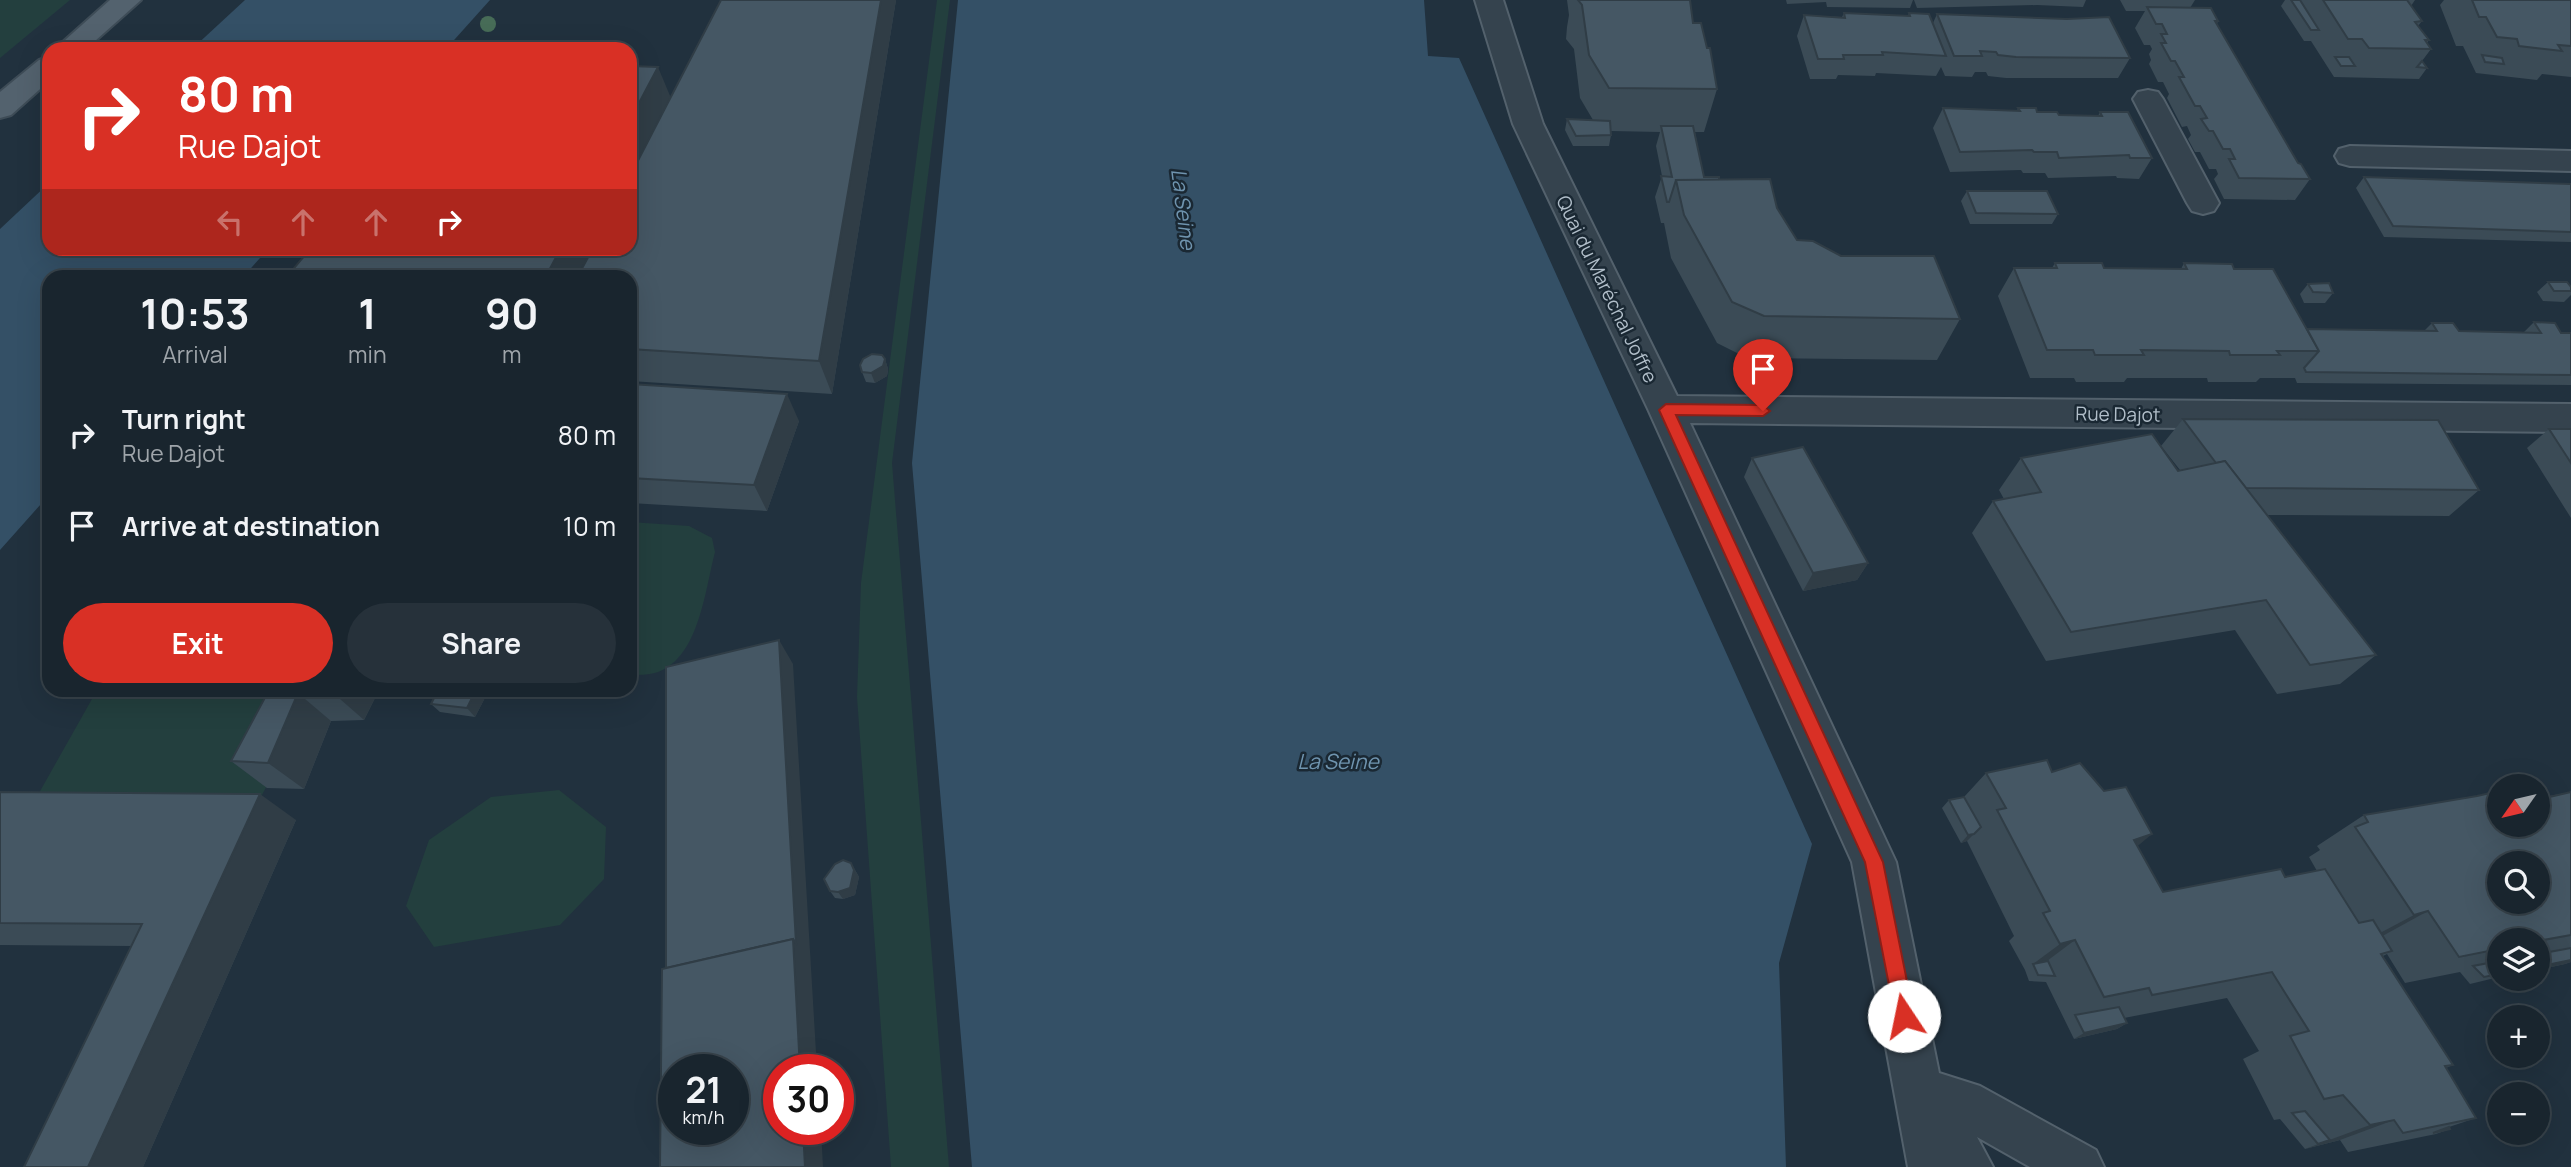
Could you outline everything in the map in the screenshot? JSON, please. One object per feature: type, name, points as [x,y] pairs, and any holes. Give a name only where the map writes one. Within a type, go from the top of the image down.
[{"type":"main road","points":[[77,42],[127,0]]},
{"type":"main road","points":[[0,108],[42,72]]},
{"type":"street","name":"Quai du Maréchal Joffre","points":[[1489,0],[1528,124],[1666,410],[1874,862],[1933,1167]]},
{"type":"street","points":[[2148,99],[2203,203]]},
{"type":"street","points":[[2350,156],[2571,161]]},
{"type":"street","name":"Rue Dajot","points":[[1666,410],[2571,418]]},
{"type":"street","points":[[1920,1093],[1968,1167]]},
{"type":"street","points":[[1920,1093],[1963,1103],[2079,1167]]},
{"type":"green space","points":[[0,0],[70,0],[0,58]]},
{"type":"green space","points":[[937,0],[950,0],[892,463],[949,1167],[891,1167],[857,697],[861,583]]},
{"type":"green space","points":[[637,522],[689,526],[712,538],[715,552],[703,603],[698,621],[683,652],[672,664],[648,674],[637,675]]},
{"type":"green space","points":[[93,697],[314,697],[255,808],[30,809]]},
{"type":"green space","points":[[559,790],[606,827],[604,879],[560,925],[434,947],[406,906],[429,840],[491,797]]},
{"type":"water","points":[[245,0],[490,0],[452,42],[200,42]]},
{"type":"water","name":"La Seine","points":[[958,0],[1424,0],[1428,56],[1459,58],[1812,844],[1779,963],[1786,1167],[972,1167],[912,463]]},
{"type":"water","points":[[42,190],[42,256],[262,256],[249,270],[42,270],[42,503],[0,550],[0,229]]},
{"type":"building","points":[[721,0],[881,0],[819,361],[637,349],[637,270],[581,270],[589,256],[637,256],[637,162]]},
{"type":"building","points":[[1578,0],[1690,0],[1693,23],[1701,23],[1707,48],[1710,48],[1717,89],[1609,88],[1589,55],[1582,5]]},
{"type":"building","points":[[2291,0],[2300,0],[2319,30],[2311,30]]},
{"type":"building","points":[[2323,0],[2407,0],[2422,21],[2415,22],[2429,40],[2425,40],[2431,49],[2369,48],[2362,39],[2348,39]]},
{"type":"building","points":[[2472,0],[2571,0],[2571,46],[2558,45],[2562,51],[2519,46],[2517,39],[2497,37],[2486,17],[2479,17]]},
{"type":"building","points":[[2147,7],[2211,8],[2218,21],[2215,21],[2310,179],[2239,178],[2229,159],[2235,159],[2230,149],[2223,149],[2213,131],[2209,131],[2201,119],[2207,118],[2200,106],[2195,106],[2179,77],[2184,77],[2161,43],[2166,43],[2161,34],[2167,34],[2162,24],[2156,24]]},
{"type":"building","points":[[1844,13],[1910,16],[1909,13],[1929,14],[1946,56],[1882,52],[1883,55],[1843,55],[1844,59],[1818,59],[1804,15],[1845,18]]},
{"type":"building","points":[[1937,14],[2067,19],[2109,17],[2130,58],[2016,57],[1980,51],[1982,56],[1954,56]]},
{"type":"building","points":[[2482,55],[2502,58],[2504,64],[2485,62]]},
{"type":"building","points":[[2335,57],[2349,57],[2355,66],[2341,66]]},
{"type":"building","points":[[2422,61],[2427,68],[2417,67]]},
{"type":"building","points":[[637,66],[658,67],[637,107]]},
{"type":"building","points":[[1943,108],[2020,111],[2018,108],[2036,108],[2037,112],[2057,112],[2059,115],[2102,116],[2100,112],[2128,112],[2152,158],[2130,158],[2129,155],[2059,158],[2057,152],[2032,150],[1960,152]]},
{"type":"building","points":[[1567,119],[1610,121],[1611,135],[1576,136]]},
{"type":"building","points":[[1661,126],[1693,126],[1704,177],[1719,177],[1719,180],[1676,180],[1667,202],[1661,176],[1672,177]]},
{"type":"building","points":[[2364,177],[2571,184],[2571,232],[2393,226]]},
{"type":"building","points":[[1770,179],[1777,208],[1797,240],[1813,241],[1841,256],[1934,256],[1960,319],[1764,316],[1732,302],[1684,215],[1676,180]]},
{"type":"building","points":[[1967,191],[2047,191],[2058,214],[1976,213]]},
{"type":"building","points":[[304,256],[557,256],[549,270],[292,270]]},
{"type":"building","points":[[2055,263],[2102,263],[2104,268],[2187,269],[2184,263],[2232,264],[2234,269],[2273,269],[2319,351],[2277,351],[2280,355],[2230,355],[2229,351],[2141,350],[2144,355],[2095,355],[2093,350],[2047,350],[2014,268],[2057,268]]},
{"type":"building","points":[[2548,282],[2567,282],[2571,291],[2554,291]]},
{"type":"building","points":[[2329,283],[2333,293],[2313,292],[2308,284]]},
{"type":"building","points":[[2534,322],[2555,323],[2561,333],[2571,333],[2571,375],[2306,372],[2304,368],[2319,351],[2307,329],[2437,331],[2432,323],[2453,323],[2459,331],[2541,333]]},
{"type":"building","points":[[872,354],[882,355],[885,359],[883,366],[871,373],[862,372],[860,365],[863,359]]},
{"type":"building","points":[[637,384],[787,394],[754,485],[637,478]]},
{"type":"building","points":[[2183,419],[2438,420],[2479,490],[2246,488],[2225,461],[2216,463]]},
{"type":"building","points":[[2549,429],[2571,429],[2571,463]]},
{"type":"building","points":[[2152,434],[2178,471],[2225,461],[2376,655],[2310,665],[2266,600],[2071,632],[1993,501],[2041,492],[2021,458]]},
{"type":"building","points":[[1803,447],[1868,563],[1813,573],[1752,458]]},
{"type":"building","points":[[779,640],[796,943],[793,939],[666,968],[666,667]]},
{"type":"building","points":[[265,697],[296,697],[268,763],[231,761]]},
{"type":"building","points":[[434,697],[472,697],[467,708],[431,704]]},
{"type":"building","points":[[2047,760],[2052,772],[2080,763],[2104,791],[2126,787],[2152,834],[2134,840],[2163,892],[2281,869],[2285,877],[2325,869],[2359,923],[2373,920],[2392,951],[2381,954],[2453,1065],[2445,1066],[2476,1118],[2403,1133],[2394,1120],[2370,1125],[2343,1095],[2324,1099],[2290,1036],[2309,1031],[2272,972],[2152,995],[2149,988],[2104,997],[2075,940],[2060,944],[2043,913],[2050,911],[1997,810],[2006,808],[1986,773]]},
{"type":"building","points":[[0,792],[260,794],[88,1167],[24,1167],[142,924],[0,923]]},
{"type":"building","points":[[2571,792],[2571,935],[2550,939],[2550,928],[2487,928],[2487,951],[2459,957],[2428,911],[2414,915],[2355,827],[2368,822],[2364,815],[2487,794],[2487,837],[2550,837],[2550,797]]},
{"type":"building","points":[[1964,797],[1981,827],[1974,834],[1968,835],[1949,800]]},
{"type":"building","points":[[843,860],[851,863],[854,870],[850,888],[838,892],[830,891],[824,879],[835,864]]},
{"type":"building","points":[[793,939],[799,1054],[763,1054],[763,1145],[804,1145],[805,1167],[660,1167],[660,1145],[749,1145],[749,1054],[661,1054],[662,969]]},
{"type":"building","points":[[2571,948],[2571,960],[2550,964],[2550,952]]},
{"type":"building","points":[[2048,961],[2055,976],[2038,975],[2033,964]]},
{"type":"building","points":[[2487,963],[2487,976],[2484,977],[2473,966]]},
{"type":"building","points":[[2119,1007],[2127,1023],[2084,1033],[2075,1015]]},
{"type":"building","points":[[2305,1111],[2330,1140],[2318,1144],[2292,1113]]},
{"type":"route","points":[[1763,411],[1666,410],[1874,862],[1904,1016]]}]
